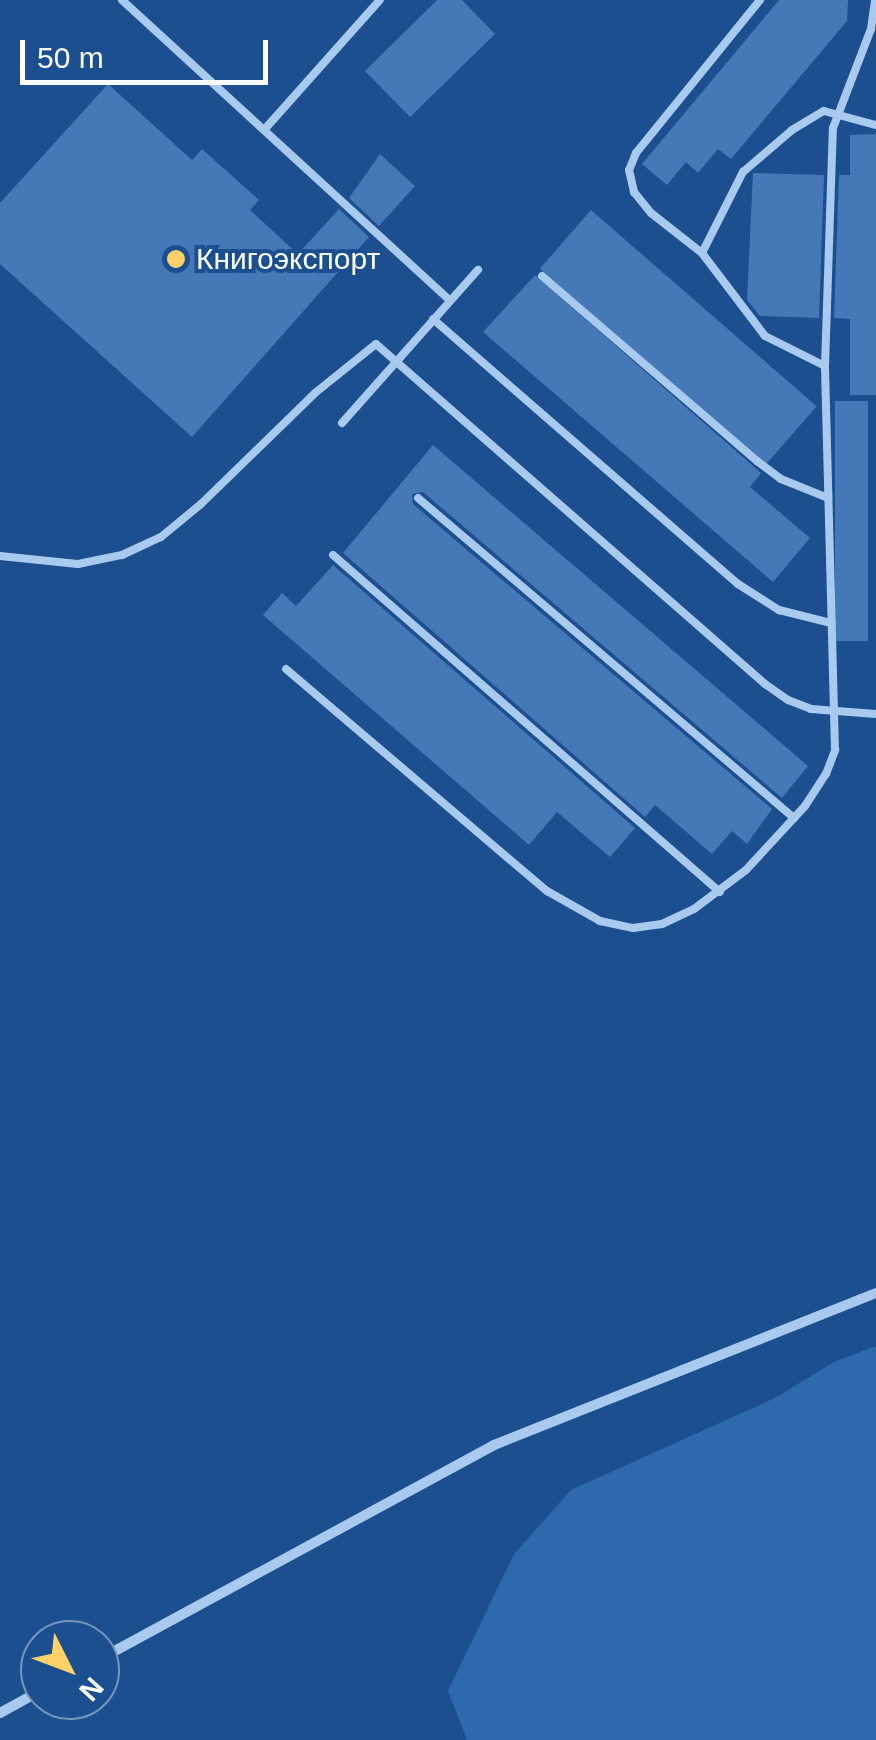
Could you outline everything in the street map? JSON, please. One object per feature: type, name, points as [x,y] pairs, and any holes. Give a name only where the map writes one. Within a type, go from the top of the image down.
[{"type":"street","points":[[120,1648],[494,1445],[876,1294]]},
{"type":"lane","points":[[122,0],[450,300]]},
{"type":"lane","points":[[264,130],[380,0]]},
{"type":"lane","points":[[760,0],[636,153],[629,170],[634,192],[651,214],[702,254],[764,336],[825,366]]},
{"type":"lane","points":[[286,669],[566,906],[600,921],[633,928],[662,924],[720,892],[794,818],[826,774],[834,750],[825,366],[833,128],[871,29],[876,0]]},
{"type":"lane","points":[[702,254],[743,172],[762,153],[824,111],[840,112],[876,125]]},
{"type":"lane","points":[[342,422],[478,270]]},
{"type":"lane","points":[[542,276],[781,479],[828,498]]},
{"type":"lane","points":[[433,319],[738,584],[779,610],[831,623]]},
{"type":"lane","points":[[0,556],[78,564],[122,556],[161,537],[202,504],[350,362],[376,344],[765,684],[788,700],[833,713],[876,714]]},
{"type":"lane","points":[[418,498],[794,818]]},
{"type":"lane","points":[[334,555],[720,892]]},
{"type":"shaded area","points":[[876,1346],[876,1740],[467,1740],[448,1691],[514,1554],[571,1490],[775,1398],[834,1362]]},
{"type":"building","points":[[437,0],[462,0],[495,34],[410,117],[365,71]]},
{"type":"building","points":[[779,0],[848,0],[847,21],[731,159],[718,149],[698,173],[686,162],[667,185],[642,164]]},
{"type":"building","name":"Книгоэкспорт","points":[[108,84],[192,160],[202,149],[259,200],[250,210],[298,254],[339,209],[369,237],[192,437],[0,264],[0,203]]},
{"type":"building","points":[[876,134],[876,395],[850,395],[850,319],[834,318],[839,175],[850,175],[850,135]]},
{"type":"building","points":[[380,154],[415,186],[379,226],[349,198]]},
{"type":"building","points":[[753,173],[824,175],[819,318],[760,316],[747,300]]},
{"type":"building","points":[[591,210],[817,406],[765,465],[540,269]]},
{"type":"building","points":[[535,275],[761,473],[750,487],[810,538],[773,582],[483,332]]},
{"type":"building","points":[[835,401],[868,401],[868,641],[835,641]]},
{"type":"building","points":[[433,445],[808,766],[782,798],[423,492],[412,494],[413,504],[772,809],[747,844],[732,831],[712,854],[655,805],[645,817],[343,553]]},
{"type":"building","points":[[333,565],[635,828],[610,857],[557,812],[529,845],[263,615],[282,593],[296,606]]},
{"type":"place","name":"Книгоэкспорт","points":[[176,259]]}]
